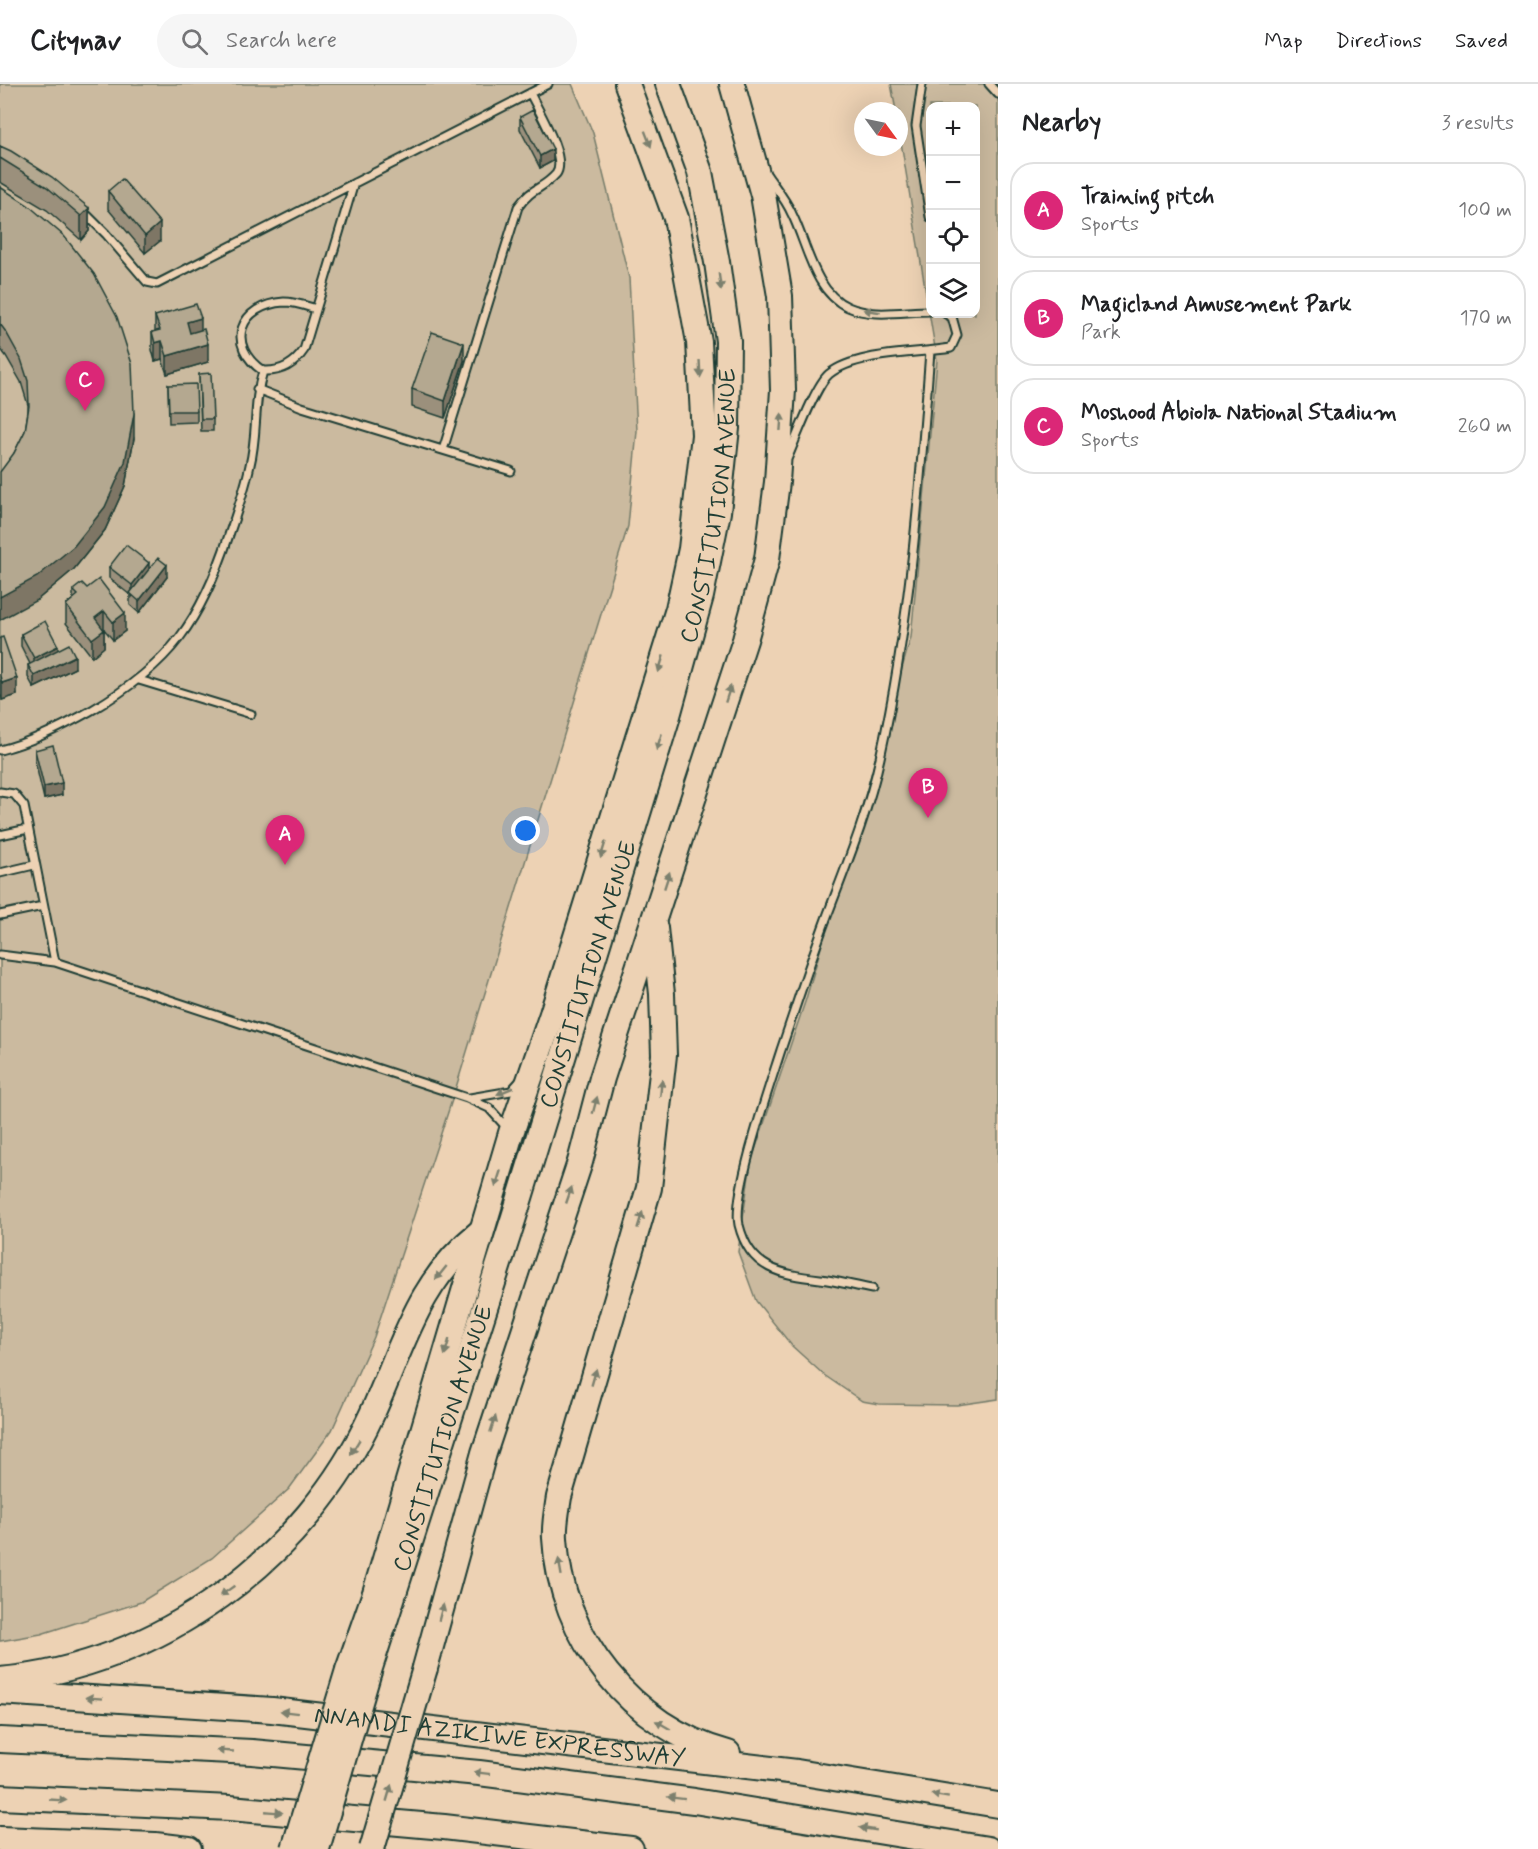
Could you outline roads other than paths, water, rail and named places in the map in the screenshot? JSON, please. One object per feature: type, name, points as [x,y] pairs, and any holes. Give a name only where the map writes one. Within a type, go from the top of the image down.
[{"type":"highway","points":[[627,84],[676,218],[699,342]]},
{"type":"highway","name":"CONSTITUTION AVENUE","points":[[317,1849],[359,1670],[381,1632],[514,1216],[667,719],[701,596],[718,512],[727,428],[728,342],[717,262],[700,172],[668,84]]},
{"type":"highway","name":"CONSTITUTION AVENUE","points":[[372,1849],[484,1453],[580,1162],[602,1078],[745,640],[766,559],[777,482],[783,390],[780,296],[763,195],[732,84]]},
{"type":"highway","points":[[294,1849],[359,1670],[375,1593],[484,1220],[678,609],[691,549],[704,435],[699,342],[700,172]]},
{"type":"highway","points":[[654,918],[662,994],[664,1054],[649,1188],[559,1497],[555,1538],[572,1616],[595,1658],[619,1689],[647,1715],[711,1749],[797,1772]]},
{"type":"highway","points":[[0,1680],[62,1669],[143,1642],[185,1619],[256,1570],[303,1521],[344,1464],[373,1413],[420,1301],[484,1220]]},
{"type":"highway","points":[[375,1593],[381,1632]]},
{"type":"highway","name":"NNAMDI AZIKIWE EXPRESSWAY","points":[[0,1692],[272,1710],[797,1772],[994,1806]]},
{"type":"highway","name":"NNAMDI AZIKIWE EXPRESSWAY","points":[[0,1740],[252,1752],[479,1773],[694,1801],[988,1849]]},
{"type":"highway","points":[[0,1797],[230,1808],[444,1827],[631,1849]]},
{"type":"highway","points":[[0,1839],[189,1849]]},
{"type":"lane","points":[[75,204],[106,234],[147,282],[157,284],[548,84]]},
{"type":"lane","points":[[922,84],[916,126],[929,210]]},
{"type":"lane","points":[[989,84],[998,94]]},
{"type":"lane","points":[[443,450],[518,207],[528,193],[546,183],[558,172],[561,158],[530,93]]},
{"type":"lane","points":[[752,152],[792,212],[827,291],[848,306],[878,313],[926,311]]},
{"type":"lane","points":[[316,309],[286,302],[257,309],[246,318],[240,329],[241,340],[253,364],[263,371],[280,370],[297,361],[304,350],[354,183]]},
{"type":"lane","points":[[777,482],[815,398],[829,374],[861,359],[951,348],[957,335],[952,318]]},
{"type":"lane","points":[[872,1289],[784,1275],[769,1269],[746,1243],[738,1224],[746,1166],[774,1071],[815,949],[858,835],[880,760],[900,657],[911,577],[930,351]]},
{"type":"lane","points":[[0,750],[76,719],[139,680],[152,669],[188,627],[204,603],[215,576],[247,482],[256,439],[254,405],[263,371]]},
{"type":"lane","points":[[257,389],[302,407],[511,471]]},
{"type":"lane","points":[[139,680],[251,714]]},
{"type":"lane","points":[[0,792],[14,794],[24,806],[55,962]]},
{"type":"lane","points":[[0,835],[28,829]]},
{"type":"lane","points":[[0,873],[34,865]]},
{"type":"lane","points":[[0,915],[43,906]]},
{"type":"lane","points":[[0,955],[55,962],[467,1098],[489,1108],[510,1140]]},
{"type":"lane","points":[[467,1098],[511,1091],[534,1067]]},
{"type":"place","name":"Moshood Abiola National Stadium","points":[[85,411]]},
{"type":"place","name":"Magicland Amusement Park","points":[[928,818]]},
{"type":"place","name":"Training pitch","points":[[285,865]]}]
